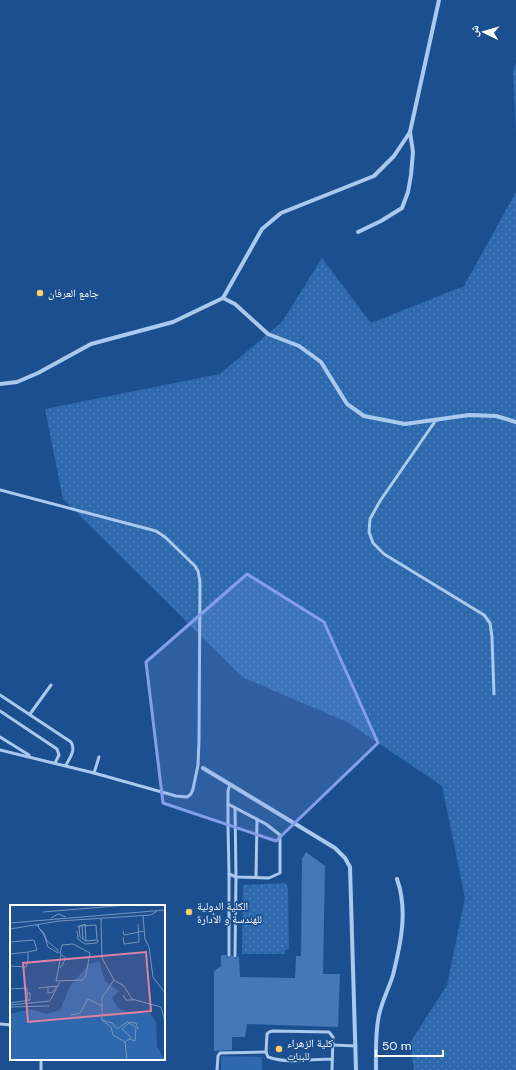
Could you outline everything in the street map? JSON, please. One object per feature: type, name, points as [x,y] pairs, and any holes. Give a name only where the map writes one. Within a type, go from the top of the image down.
[{"type":"street","points":[[358,232],[381,221],[402,208],[408,192],[413,152],[410,132],[439,0]]},
{"type":"street","points":[[0,384],[17,382],[38,373],[91,344],[173,322],[223,298],[262,229],[281,213],[374,176],[394,156],[410,132]]},
{"type":"street","points":[[223,298],[235,304],[268,334],[299,346],[321,362],[347,404],[364,416],[405,424],[469,415],[496,416],[516,422]]},
{"type":"street","points":[[203,768],[334,848],[345,858],[350,867],[356,1070]]},
{"type":"street","points":[[376,1070],[377,1025],[379,1014],[393,974],[404,920],[401,889],[397,879]]},
{"type":"lane","points":[[436,420],[380,501],[370,519],[369,532],[374,543],[384,554],[484,615],[490,623],[492,637],[494,694]]},
{"type":"lane","points":[[0,490],[156,531],[165,537],[195,566],[198,571],[200,582],[200,722],[198,765],[191,794],[187,797],[182,797],[55,762],[0,750]]},
{"type":"lane","points":[[30,714],[51,685]]},
{"type":"lane","points":[[0,695],[71,742],[74,746],[74,751],[66,765]]},
{"type":"lane","points":[[0,711],[57,749],[59,755],[55,762]]},
{"type":"lane","points":[[0,737],[32,757]]},
{"type":"lane","points":[[94,773],[99,757]]},
{"type":"lane","points":[[198,765],[203,768]]},
{"type":"lane","points":[[229,955],[228,791],[230,784]]},
{"type":"lane","points":[[228,804],[266,824],[280,835],[280,873],[269,878],[236,877],[229,874]]},
{"type":"lane","points":[[235,808],[235,956]]},
{"type":"lane","points":[[256,877],[257,819]]},
{"type":"lane","points":[[0,1024],[10,1025]]},
{"type":"lane","points":[[332,1059],[276,1060],[268,1057],[266,1052],[266,1036],[271,1031],[329,1032],[332,1034],[333,1045],[332,1070]]},
{"type":"lane","points":[[333,1045],[356,1046]]},
{"type":"lane","points":[[217,1070],[218,1056],[220,1053],[266,1052]]},
{"type":"highlighted area","points":[[247,574],[324,622],[378,743],[276,841],[163,803],[146,662]]},
{"type":"shaded area","points":[[516,62],[516,131],[513,71]]},
{"type":"shaded area","points":[[516,192],[516,1070],[414,1070],[410,1043],[447,985],[465,898],[442,786],[347,722],[242,677],[63,499],[45,409],[220,374],[282,322],[322,258],[371,323],[464,286]]},
{"type":"shaded area","points":[[285,883],[288,888],[289,949],[285,950],[285,954],[242,954],[243,885]]},
{"type":"shaded area","points":[[221,1056],[262,1057],[262,1070],[221,1070]]},
{"type":"building","points":[[306,852],[325,866],[323,974],[340,974],[338,1027],[247,1024],[245,1037],[232,1037],[232,1050],[214,1051],[214,971],[221,966],[221,955],[226,955],[229,958],[232,955],[235,959],[239,956],[240,977],[295,978],[296,956],[301,956],[302,859]]},
{"type":"place","name":"جامع العرفان","points":[[40,293]]},
{"type":"place","name":"الكلية الدولية للهندسة و الأدارة","points":[[189,912]]},
{"type":"place","name":"كلية الزهراء للبنات","points":[[279,1049]]}]
